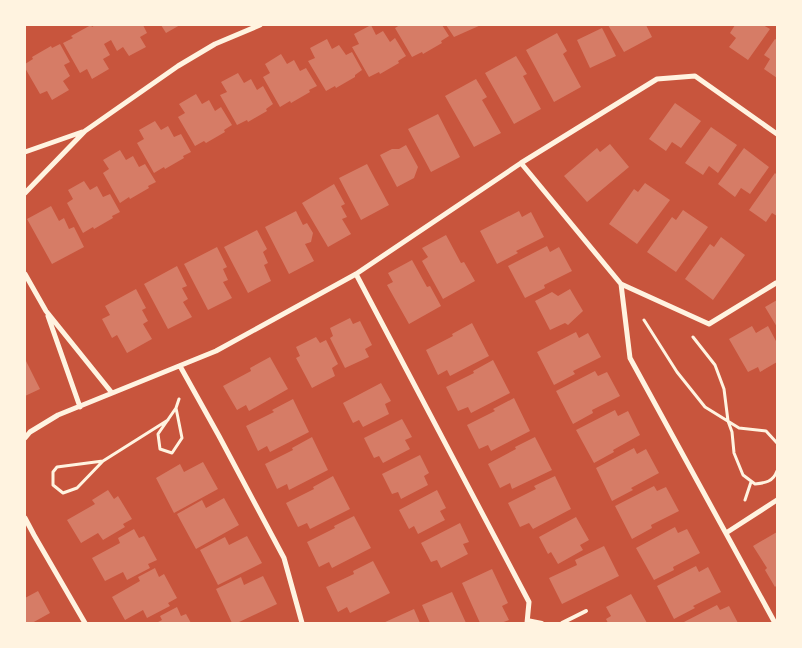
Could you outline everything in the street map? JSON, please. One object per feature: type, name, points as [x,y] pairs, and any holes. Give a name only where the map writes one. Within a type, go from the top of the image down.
[{"type":"street","points":[[25,193],[85,131],[178,66],[216,44],[260,25]]},
{"type":"street","points":[[25,438],[30,432],[58,415],[216,351],[356,274],[521,163],[656,79],[695,76],[777,134]]},
{"type":"street","points":[[25,152],[85,131]]},
{"type":"street","points":[[521,163],[620,284],[709,324],[776,283]]},
{"type":"street","points":[[25,274],[46,311],[112,393]]},
{"type":"street","points":[[356,274],[529,602],[527,622]]},
{"type":"street","points":[[620,284],[630,358],[775,623]]},
{"type":"street","points":[[46,311],[80,407]]},
{"type":"street","points":[[180,366],[284,558],[302,623]]},
{"type":"street","points":[[726,533],[777,500]]},
{"type":"street","points":[[25,518],[85,623]]},
{"type":"lane","points":[[562,623],[586,611]]},
{"type":"lane","points":[[527,622],[542,623]]},
{"type":"path","points":[[640,312],[677,372],[705,407],[739,428],[766,432],[777,443]]},
{"type":"path","points":[[688,333],[695,338],[715,365],[724,389],[734,454],[743,475],[755,484],[767,482],[777,471]]},
{"type":"path","points":[[176,408],[182,438],[172,453],[160,449],[158,434],[176,408],[186,377]]},
{"type":"path","points":[[103,461],[57,467],[53,472],[52,485],[63,493],[77,488],[103,461],[168,420]]},
{"type":"building","points":[[91,25],[92,27],[95,25],[143,25],[147,33],[140,37],[146,47],[129,56],[123,47],[117,51],[111,40],[104,44],[110,55],[103,59],[109,69],[92,79],[87,69],[80,73],[63,43],[73,38],[71,36]]},
{"type":"building","points":[[161,25],[180,25],[166,33]]},
{"type":"building","points":[[371,25],[376,35],[383,31],[390,42],[395,38],[406,56],[398,61],[399,63],[380,74],[379,72],[369,77],[352,47],[359,44],[354,34]]},
{"type":"building","points":[[400,25],[442,25],[449,36],[441,41],[442,43],[423,54],[422,52],[412,57],[395,28]]},
{"type":"building","points":[[446,25],[481,25],[454,37]]},
{"type":"building","points":[[608,25],[646,25],[652,37],[624,52]]},
{"type":"building","points":[[735,25],[763,25],[770,29],[748,60],[729,47],[736,38],[730,33]]},
{"type":"building","points":[[602,28],[616,56],[590,68],[577,40]]},
{"type":"building","points":[[557,33],[567,51],[563,54],[581,87],[554,102],[526,50]]},
{"type":"building","points":[[327,39],[332,49],[339,45],[346,55],[352,52],[362,70],[355,77],[336,88],[335,86],[326,91],[308,61],[315,58],[310,48]]},
{"type":"building","points":[[775,39],[777,40],[777,78],[764,69],[770,59],[764,55]]},
{"type":"building","points":[[60,44],[70,62],[64,65],[70,76],[63,81],[69,90],[52,100],[47,91],[40,94],[25,68],[25,64],[33,59],[32,57],[51,46],[52,48]]},
{"type":"building","points":[[281,54],[287,64],[294,60],[300,71],[306,68],[317,86],[291,103],[290,101],[280,107],[263,77],[270,73],[265,64]]},
{"type":"building","points":[[516,56],[527,74],[523,76],[541,109],[514,124],[485,73]]},
{"type":"building","points":[[238,73],[244,83],[251,79],[257,90],[263,86],[273,104],[266,109],[267,111],[248,122],[247,120],[237,125],[220,95],[227,92],[221,82]]},
{"type":"building","points":[[476,79],[487,97],[482,100],[501,133],[474,147],[445,96]]},
{"type":"building","points":[[196,94],[202,104],[209,100],[215,111],[221,107],[232,125],[224,130],[225,132],[206,143],[204,141],[195,146],[178,117],[185,113],[179,104]]},
{"type":"building","points":[[675,103],[701,121],[681,148],[672,142],[666,151],[649,139]]},
{"type":"building","points":[[438,114],[460,157],[431,172],[408,129]]},
{"type":"building","points":[[155,121],[161,130],[168,126],[174,137],[181,134],[191,152],[165,169],[164,167],[154,173],[137,143],[144,139],[139,130]]},
{"type":"building","points":[[711,127],[737,145],[718,173],[709,166],[703,175],[685,163]]},
{"type":"building","points":[[610,144],[629,167],[587,202],[564,176],[597,148],[600,152]]},
{"type":"building","points":[[406,145],[418,167],[414,178],[397,187],[380,155]]},
{"type":"building","points":[[744,148],[769,167],[750,194],[741,188],[735,197],[718,184]]},
{"type":"building","points":[[120,150],[126,160],[133,156],[139,167],[145,164],[156,182],[148,186],[149,188],[120,203],[103,173],[109,169],[103,160]]},
{"type":"building","points":[[367,164],[389,205],[361,220],[339,178]]},
{"type":"building","points":[[775,173],[777,175],[777,216],[772,213],[766,222],[749,210]]},
{"type":"building","points":[[84,181],[90,190],[97,186],[103,197],[110,194],[120,212],[94,229],[93,227],[83,233],[67,203],[73,199],[68,190]]},
{"type":"building","points":[[645,183],[670,200],[637,244],[609,224],[634,189],[638,192]]},
{"type":"building","points":[[334,184],[345,204],[341,206],[347,217],[342,219],[351,234],[328,247],[302,203]]},
{"type":"building","points":[[51,206],[59,221],[64,218],[69,229],[74,227],[84,247],[52,264],[27,219]]},
{"type":"building","points":[[683,210],[708,227],[676,272],[647,252],[672,217],[676,220]]},
{"type":"building","points":[[296,211],[303,225],[307,223],[313,233],[311,242],[305,244],[314,261],[289,274],[265,227]]},
{"type":"building","points":[[519,211],[522,217],[531,212],[544,237],[516,251],[518,253],[497,264],[480,231]]},
{"type":"building","points":[[257,230],[267,249],[263,252],[268,263],[264,265],[271,281],[248,293],[224,247]]},
{"type":"building","points":[[446,235],[461,263],[464,262],[475,281],[443,299],[422,261],[428,257],[422,248]]},
{"type":"building","points":[[721,237],[745,255],[713,300],[685,279],[710,244],[714,247]]},
{"type":"building","points":[[547,246],[550,252],[559,247],[572,271],[544,285],[545,288],[525,298],[508,266]]},
{"type":"building","points":[[217,247],[227,267],[223,269],[228,280],[223,282],[232,298],[208,310],[184,264]]},
{"type":"building","points":[[412,260],[427,287],[430,286],[441,306],[409,324],[387,285],[393,282],[388,273]]},
{"type":"building","points":[[177,266],[187,286],[182,288],[188,299],[183,302],[192,317],[168,329],[144,284]]},
{"type":"building","points":[[136,289],[146,308],[142,310],[148,321],[143,324],[152,339],[127,353],[117,335],[112,338],[102,319],[110,315],[105,306]]},
{"type":"building","points":[[570,289],[583,311],[568,325],[565,323],[550,330],[535,301],[552,292],[558,296]]},
{"type":"building","points":[[777,300],[777,327],[765,307]]},
{"type":"building","points":[[350,318],[353,324],[360,321],[372,345],[365,349],[369,357],[345,368],[330,338],[333,336],[330,328]]},
{"type":"building","points":[[472,323],[489,356],[450,376],[447,370],[438,375],[426,350],[453,336],[452,334]]},
{"type":"building","points":[[752,326],[756,333],[768,326],[777,343],[777,362],[760,372],[758,367],[748,372],[729,339]]},
{"type":"building","points":[[576,332],[579,338],[588,333],[601,357],[573,371],[575,374],[554,385],[537,352]]},
{"type":"building","points":[[316,337],[320,343],[326,340],[338,364],[332,368],[335,376],[312,388],[296,358],[300,356],[296,347]]},
{"type":"building","points":[[270,357],[288,389],[249,411],[246,405],[237,410],[223,386],[251,371],[250,368]]},
{"type":"building","points":[[25,359],[40,389],[25,396]]},
{"type":"building","points":[[493,360],[510,393],[471,413],[468,407],[458,411],[446,387],[474,373],[473,371]]},
{"type":"building","points":[[595,371],[598,376],[607,372],[620,396],[592,410],[593,413],[573,424],[556,391]]},
{"type":"building","points":[[381,383],[391,401],[385,404],[389,414],[363,427],[359,420],[353,423],[343,403]]},
{"type":"building","points":[[514,398],[530,431],[491,451],[488,445],[479,449],[467,425],[495,411],[493,409]]},
{"type":"building","points":[[293,399],[309,432],[270,452],[267,446],[258,451],[246,426],[274,412],[272,410]]},
{"type":"building","points":[[615,410],[618,416],[628,411],[640,435],[594,463],[576,430]]},
{"type":"building","points":[[402,419],[412,437],[405,440],[410,449],[383,463],[379,456],[374,458],[364,438]]},
{"type":"building","points":[[312,437],[328,470],[289,490],[287,484],[277,489],[265,464],[293,450],[292,448]]},
{"type":"building","points":[[535,437],[552,470],[512,489],[510,483],[500,488],[488,464]]},
{"type":"building","points":[[634,448],[637,454],[646,449],[659,473],[612,501],[596,468]]},
{"type":"building","points":[[420,455],[429,473],[424,476],[428,485],[401,499],[398,492],[392,494],[382,474]]},
{"type":"building","points":[[203,462],[218,489],[174,513],[156,478],[180,464],[184,472]]},
{"type":"building","points":[[333,476],[350,509],[310,529],[307,523],[298,527],[286,503],[314,489],[313,487]]},
{"type":"building","points":[[555,476],[571,509],[533,529],[529,523],[520,527],[508,503],[536,489],[534,486]]},
{"type":"building","points":[[654,486],[657,491],[666,487],[679,511],[651,525],[652,528],[632,539],[615,506]]},
{"type":"building","points":[[108,490],[114,499],[118,496],[132,519],[123,524],[125,527],[103,540],[98,533],[81,543],[67,520],[95,504],[92,500]]},
{"type":"building","points":[[437,490],[446,508],[440,511],[445,520],[418,534],[414,526],[409,529],[399,510]]},
{"type":"building","points":[[224,498],[239,525],[196,549],[177,514],[202,500],[206,508]]},
{"type":"building","points":[[354,516],[371,548],[332,568],[329,562],[319,567],[307,542]]},
{"type":"building","points":[[576,517],[589,540],[580,545],[583,550],[558,564],[551,552],[548,554],[539,537]]},
{"type":"building","points":[[460,523],[469,542],[463,544],[468,554],[441,568],[437,560],[431,562],[421,543]]},
{"type":"building","points":[[675,527],[678,533],[687,529],[700,553],[673,567],[674,570],[654,580],[636,548]]},
{"type":"building","points":[[134,529],[139,538],[144,536],[157,560],[148,564],[150,568],[127,580],[123,572],[105,581],[92,558],[120,543],[118,538]]},
{"type":"building","points":[[777,532],[777,585],[775,587],[765,570],[767,568],[753,546]]},
{"type":"building","points":[[247,536],[262,563],[218,585],[200,550],[225,537],[229,545]]},
{"type":"building","points":[[604,546],[619,576],[562,604],[549,578],[577,565],[575,560]]},
{"type":"building","points":[[373,561],[390,593],[350,613],[347,607],[338,612],[326,587],[354,574],[353,571]]},
{"type":"building","points":[[696,566],[699,572],[708,567],[721,592],[693,606],[695,608],[674,619],[657,586]]},
{"type":"building","points":[[155,568],[159,577],[164,574],[177,598],[168,603],[170,606],[147,618],[143,610],[125,620],[112,597],[140,581],[138,577]]},
{"type":"building","points":[[492,569],[508,603],[502,606],[509,620],[501,623],[480,623],[462,583]]},
{"type":"building","points":[[263,576],[277,604],[237,623],[232,623],[216,589],[241,577],[244,585]]},
{"type":"building","points":[[38,591],[50,613],[32,623],[25,623],[25,598]]},
{"type":"building","points":[[452,592],[466,623],[430,623],[422,605]]},
{"type":"building","points":[[631,594],[647,623],[608,623],[606,619],[611,616],[606,607]]},
{"type":"building","points":[[717,605],[720,610],[729,606],[738,623],[682,623]]},
{"type":"building","points":[[177,607],[181,616],[186,614],[191,623],[156,623],[162,620],[160,616]]},
{"type":"building","points":[[414,609],[420,623],[383,623]]}]
